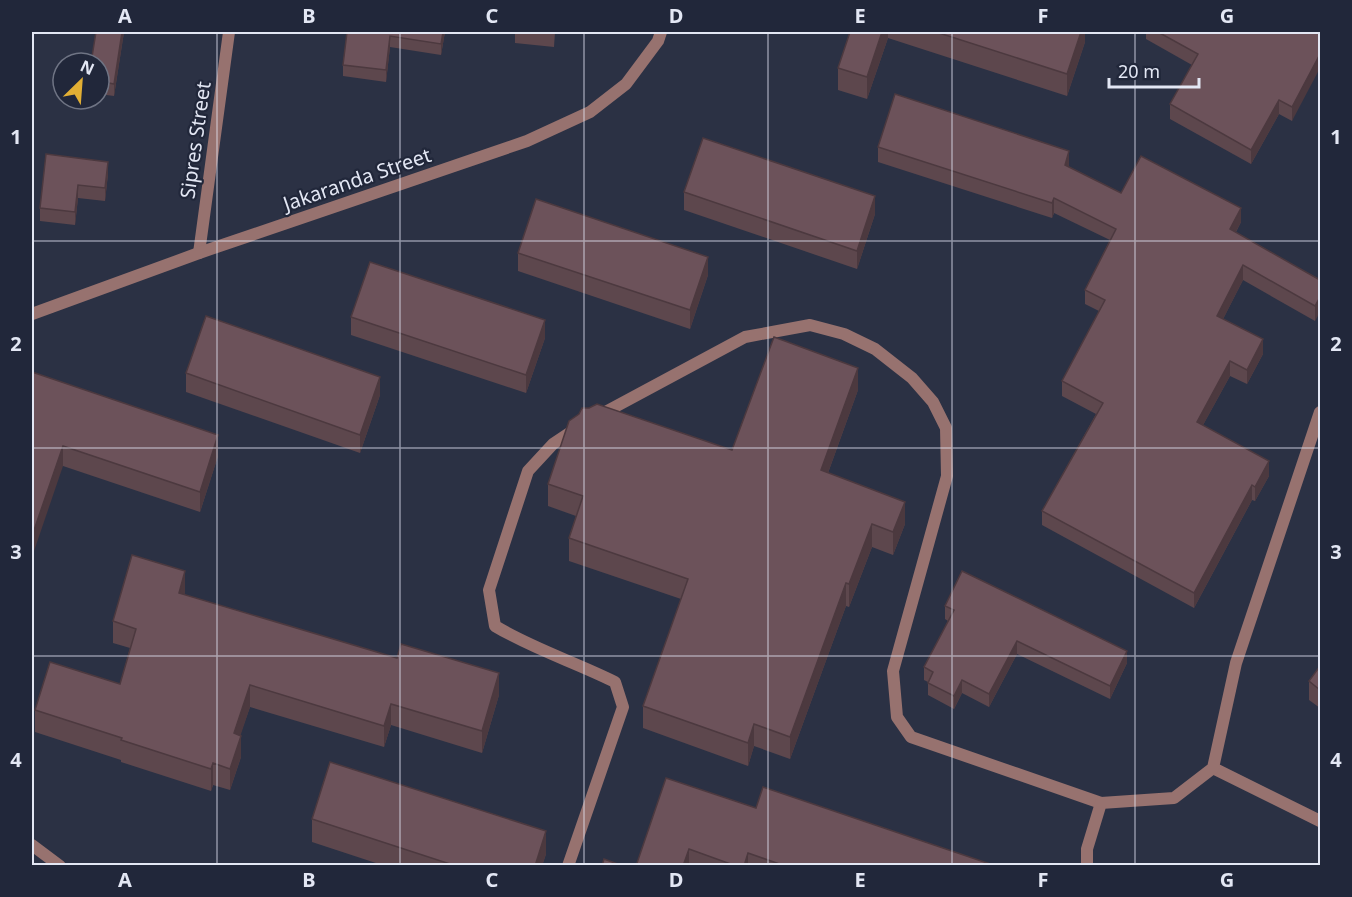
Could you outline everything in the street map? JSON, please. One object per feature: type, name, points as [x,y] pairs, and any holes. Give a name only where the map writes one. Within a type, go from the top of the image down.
[{"type":"street","name":"Sipres Street","points":[[200,253],[229,32]]},
{"type":"street","name":"Jakaranda Street","points":[[32,314],[200,253],[527,141],[590,112],[626,84],[658,41],[661,32]]},
{"type":"street","points":[[586,423],[745,338],[810,325],[844,333],[874,349],[912,378],[933,402],[946,428],[946,476],[893,671],[897,717],[911,737],[1101,803],[1174,798],[1213,768],[1236,663],[1320,412]]},
{"type":"street","points":[[568,866],[623,707],[615,682],[582,665],[521,642],[495,626],[489,591],[528,471],[553,444],[574,430]]},
{"type":"street","points":[[1213,768],[1320,821]]},
{"type":"street","points":[[1087,866],[1087,849],[1101,803]]},
{"type":"street","points":[[32,844],[60,866]]},
{"type":"building","points":[[96,32],[122,32],[114,84],[111,83],[111,51],[93,51]]},
{"type":"building","points":[[347,32],[443,32],[441,44],[390,36],[386,70],[343,65]]},
{"type":"building","points":[[850,32],[882,32],[867,77],[838,68]]},
{"type":"building","points":[[936,32],[1081,32],[1067,74]]},
{"type":"building","points":[[1158,32],[1320,32],[1320,54],[1292,107],[1279,100],[1251,150],[1170,104],[1198,54]]},
{"type":"building","points":[[895,94],[1069,151],[1065,165],[1121,193],[1141,156],[1241,208],[1230,229],[1320,280],[1320,297],[1315,306],[1243,265],[1217,316],[1263,339],[1247,370],[1230,361],[1197,422],[1269,461],[1255,487],[1252,485],[1194,593],[1042,511],[1103,403],[1062,381],[1105,300],[1085,290],[1116,229],[1054,198],[1052,203],[878,147]]},
{"type":"building","points":[[703,138],[875,196],[857,251],[684,192]]},
{"type":"building","points":[[46,154],[108,162],[105,188],[78,185],[75,212],[40,208]]},
{"type":"building","points":[[536,199],[708,257],[690,310],[518,253]]},
{"type":"building","points":[[370,262],[545,320],[526,375],[351,317]]},
{"type":"building","points":[[206,316],[380,377],[360,435],[186,373]]},
{"type":"building","points":[[774,337],[858,368],[821,470],[905,502],[893,532],[872,524],[849,584],[846,583],[790,737],[754,724],[748,743],[643,706],[688,579],[569,538],[583,496],[548,484],[569,421],[579,414],[582,408],[589,408],[597,404],[732,450]]},
{"type":"building","points":[[32,372],[218,435],[200,492],[63,446],[32,536]]},
{"type":"building","points":[[132,555],[185,571],[179,593],[397,658],[401,644],[499,673],[482,731],[391,704],[384,726],[250,685],[234,733],[241,736],[230,769],[213,763],[211,769],[35,710],[50,662],[120,684],[136,629],[113,621]]},
{"type":"building","points":[[962,571],[1127,651],[1110,686],[1017,641],[989,694],[962,680],[954,696],[928,683],[933,672],[924,667],[954,610],[945,606]]},
{"type":"building","points":[[1320,666],[1320,690],[1309,681]]},
{"type":"building","points":[[330,762],[546,831],[535,866],[456,866],[312,819]]},
{"type":"building","points":[[666,778],[756,808],[763,787],[996,866],[785,866],[748,853],[744,866],[736,866],[689,849],[683,866],[636,866]]},
{"type":"building","points":[[604,859],[623,866],[602,866]]}]
